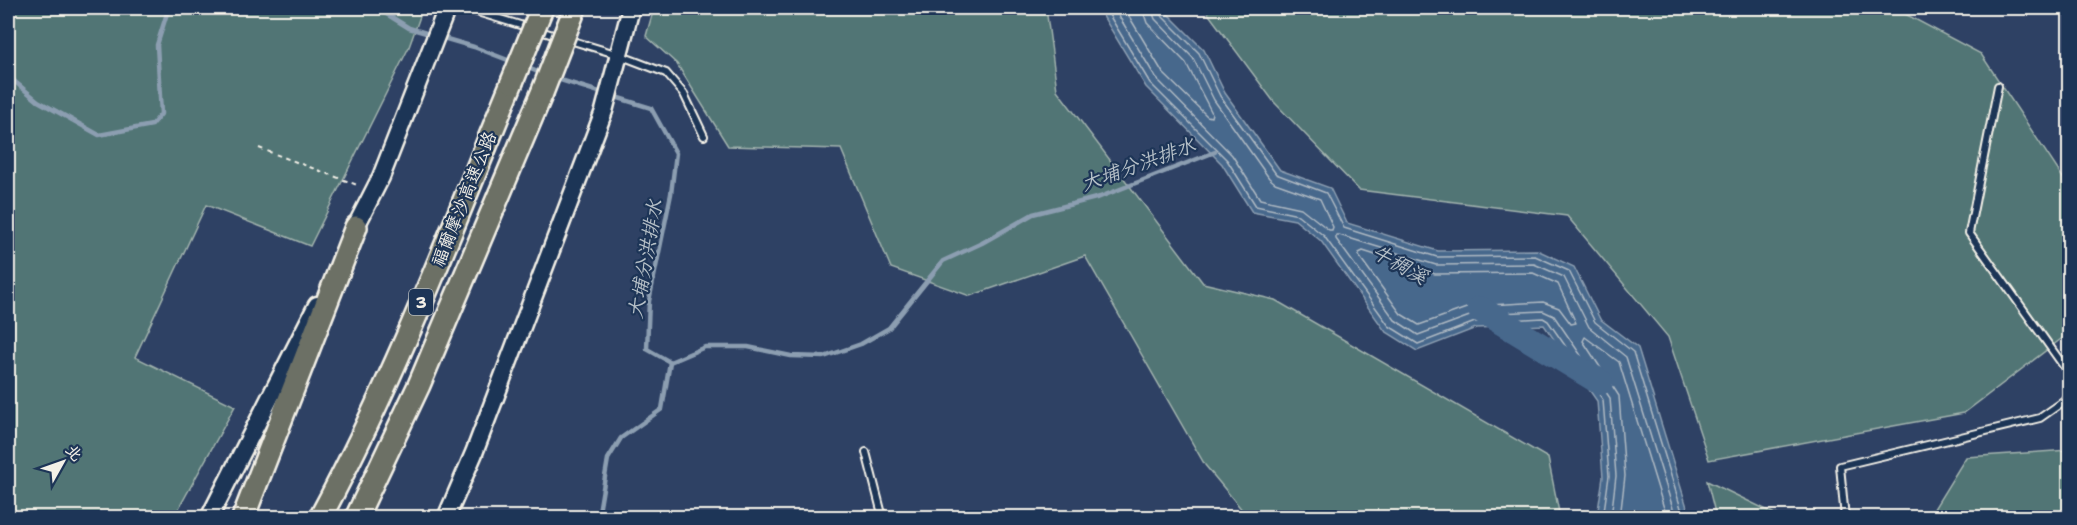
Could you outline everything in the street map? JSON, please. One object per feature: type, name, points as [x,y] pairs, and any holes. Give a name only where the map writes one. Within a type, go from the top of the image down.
[{"type":"highway","name":"福爾摩沙高速公路","points":[[320,518],[391,371],[449,237],[542,8]]},
{"type":"highway","name":"福爾摩沙高速公路","points":[[356,518],[419,385],[542,93],[575,8]]},
{"type":"highway","points":[[243,518],[356,227]]},
{"type":"street","points":[[209,518],[374,191],[447,8]]},
{"type":"street","points":[[447,518],[604,111],[632,8]]},
{"type":"lane","points":[[464,8],[620,55],[666,73],[684,94],[704,136]]},
{"type":"lane","points":[[1998,86],[1969,233],[2070,375]]},
{"type":"lane","points":[[1845,518],[1840,466],[2040,418],[2070,397]]},
{"type":"lane","points":[[866,452],[882,518]]},
{"type":"path","points":[[259,148],[374,191]]},
{"type":"green space","points":[[8,8],[423,8],[409,47],[310,246],[206,205],[135,357],[235,406],[174,517],[8,517]]},
{"type":"green space","points":[[654,8],[1046,8],[1057,90],[1203,283],[1275,300],[1548,458],[1560,517],[1248,517],[1205,465],[1085,256],[970,296],[891,268],[841,149],[728,146],[677,64],[646,36]]},
{"type":"green space","points":[[1204,8],[1894,8],[1981,54],[2069,187],[2069,333],[1964,413],[1709,460],[1668,337],[1567,216],[1359,190],[1274,102]]},
{"type":"green space","points":[[2069,450],[2069,517],[1929,517],[1966,457]]},
{"type":"green space","points":[[1707,481],[1781,517],[1716,517]]},
{"type":"water","points":[[1098,8],[1162,8],[1204,50],[1225,93],[1280,170],[1330,188],[1347,223],[1438,251],[1537,250],[1574,267],[1600,319],[1638,348],[1690,517],[1597,517],[1603,477],[1597,401],[1544,325],[1476,328],[1417,351],[1385,331],[1321,241],[1295,220],[1252,212],[1222,164],[1146,87]]},
{"type":"waterway","name":"大埔分洪排水","points":[[8,76],[38,101],[99,135],[152,125],[161,114],[157,45],[168,10],[171,8]]},
{"type":"waterway","name":"大埔分洪排水","points":[[377,8],[409,28],[474,47],[513,62]]},
{"type":"waterway","name":"大埔分洪排水","points":[[523,66],[543,74]]},
{"type":"waterway","name":"大埔分洪排水","points":[[554,78],[651,108],[676,153],[671,194],[649,301],[647,349],[670,362],[705,347],[748,347],[791,356],[824,357],[861,344],[889,328],[943,261],[982,243],[1033,214],[1100,197],[1215,152]]},
{"type":"waterway","name":"牛稠溪","points":[[1480,309],[1600,382]]},
{"type":"waterway","points":[[598,518],[608,459],[621,438],[662,409],[670,362]]}]
